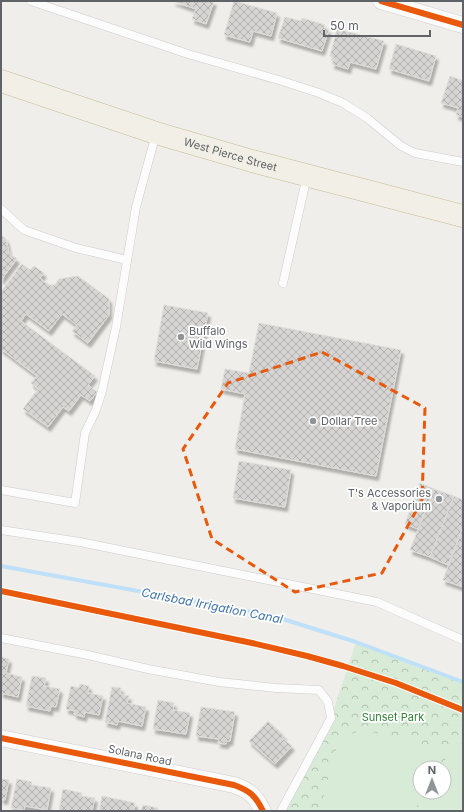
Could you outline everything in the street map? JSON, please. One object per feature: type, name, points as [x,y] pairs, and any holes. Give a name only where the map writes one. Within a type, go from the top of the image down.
[{"type":"highway","name":"West Pierce Street","points":[[1,81],[156,133],[308,176],[463,216]]},
{"type":"street","points":[[381,1],[463,25]]},
{"type":"street","name":"Solana Road","points":[[1,738],[234,785],[248,790],[259,803],[263,811]]},
{"type":"lane","points":[[31,1],[188,54],[319,93],[343,104],[367,118],[401,146],[415,153],[463,162]]},
{"type":"lane","points":[[1,490],[75,503],[85,433],[96,410],[102,391],[116,327],[136,207],[156,133]]},
{"type":"lane","points":[[283,283],[308,176]]},
{"type":"lane","points":[[1,209],[24,230],[76,248],[127,260]]},
{"type":"lane","points":[[1,530],[80,542],[377,602],[463,640]]},
{"type":"lane","points":[[1,638],[88,654],[148,669],[219,682],[276,688],[319,690],[328,702],[331,718],[281,811]]},
{"type":"highlighted area","points":[[322,352],[425,408],[422,500],[382,573],[295,592],[212,539],[183,449],[228,383]]},
{"type":"green space","name":"Sunset Park","points":[[356,642],[463,682],[463,811],[281,811],[331,718]]},
{"type":"green space","points":[[364,730],[441,749],[438,760],[412,760],[412,800],[422,800],[412,811],[320,811],[335,751],[347,735]]},
{"type":"green space","points":[[450,743],[463,748],[463,811],[429,811],[432,800],[452,800],[452,760],[445,760]]},
{"type":"building","points":[[173,1],[214,1],[206,24],[192,19],[196,9]]},
{"type":"building","points":[[234,1],[277,13],[271,36],[253,31],[250,42],[224,35]]},
{"type":"building","points":[[285,17],[301,21],[302,18],[325,25],[324,28],[329,30],[322,51],[278,38]]},
{"type":"building","points":[[337,29],[384,41],[376,69],[350,62],[348,69],[332,64],[334,58],[330,56]]},
{"type":"building","points":[[396,44],[436,56],[429,81],[389,69]]},
{"type":"building","points":[[450,76],[463,81],[463,117],[456,115],[458,108],[441,103]]},
{"type":"building","points":[[1,235],[6,239],[9,253],[17,259],[1,280]]},
{"type":"building","points":[[22,264],[30,270],[34,266],[44,273],[40,278],[49,285],[55,285],[59,279],[78,276],[109,299],[109,315],[88,343],[72,331],[77,325],[62,314],[49,331],[26,314],[21,321],[95,376],[88,385],[97,392],[90,401],[81,395],[69,411],[63,407],[48,427],[23,409],[38,389],[31,383],[37,376],[1,349],[1,292]]},
{"type":"building","name":"Buffalo Wild Wings","points":[[164,305],[208,313],[197,369],[154,361]]},
{"type":"building","name":"Dollar Tree","points":[[259,323],[401,350],[376,476],[235,449],[245,394],[221,389],[225,369],[249,373]]},
{"type":"building","points":[[239,461],[291,470],[285,507],[233,498]]},
{"type":"building","points":[[420,483],[434,489],[418,529],[405,524]]},
{"type":"building","points":[[434,489],[454,496],[430,557],[410,550]]},
{"type":"building","points":[[454,496],[463,500],[463,527],[448,565],[430,557]]},
{"type":"building","points":[[463,527],[463,587],[443,580]]},
{"type":"building","points":[[1,657],[9,659],[6,673],[22,677],[18,697],[1,693]]},
{"type":"building","points":[[32,676],[46,678],[44,686],[60,689],[56,707],[51,706],[50,711],[26,706]]},
{"type":"building","points":[[80,684],[89,686],[88,693],[103,696],[99,715],[85,712],[84,717],[74,714],[75,711],[66,709],[71,686],[79,688]]},
{"type":"building","points":[[112,687],[121,688],[120,694],[129,696],[127,703],[146,707],[142,726],[118,721],[117,725],[105,722]]},
{"type":"building","points":[[158,700],[174,703],[173,710],[190,713],[186,734],[153,729]]},
{"type":"building","points":[[201,707],[235,712],[230,741],[227,741],[226,744],[218,743],[219,739],[196,736]]},
{"type":"building","points":[[268,721],[284,736],[282,738],[292,746],[275,764],[249,741]]},
{"type":"building","points":[[1,779],[9,780],[5,800],[1,799]]},
{"type":"building","points":[[17,779],[32,782],[31,785],[51,788],[47,810],[25,806],[24,810],[11,808]]},
{"type":"building","points":[[63,789],[82,793],[81,796],[95,798],[92,811],[59,811]]},
{"type":"building","points":[[102,796],[135,803],[134,811],[99,811]]},
{"type":"building","points":[[143,805],[158,808],[157,811],[141,811]]},
{"type":"waterway","name":"Carlsbad Irrigation Canal","points":[[1,566],[270,615],[356,642],[463,682]]},
{"type":"cycle path","points":[[381,1],[463,25]]},
{"type":"cycle path","points":[[1,591],[252,643],[307,656],[396,683],[463,710]]},
{"type":"cycle path","points":[[1,738],[234,785],[252,794],[263,811]]},
{"type":"place","name":"Buffalo Wild Wings","points":[[181,337]]},
{"type":"place","name":"Dollar Tree","points":[[313,421]]},
{"type":"place","name":"T's Accessories & Vaporium","points":[[439,499]]}]
